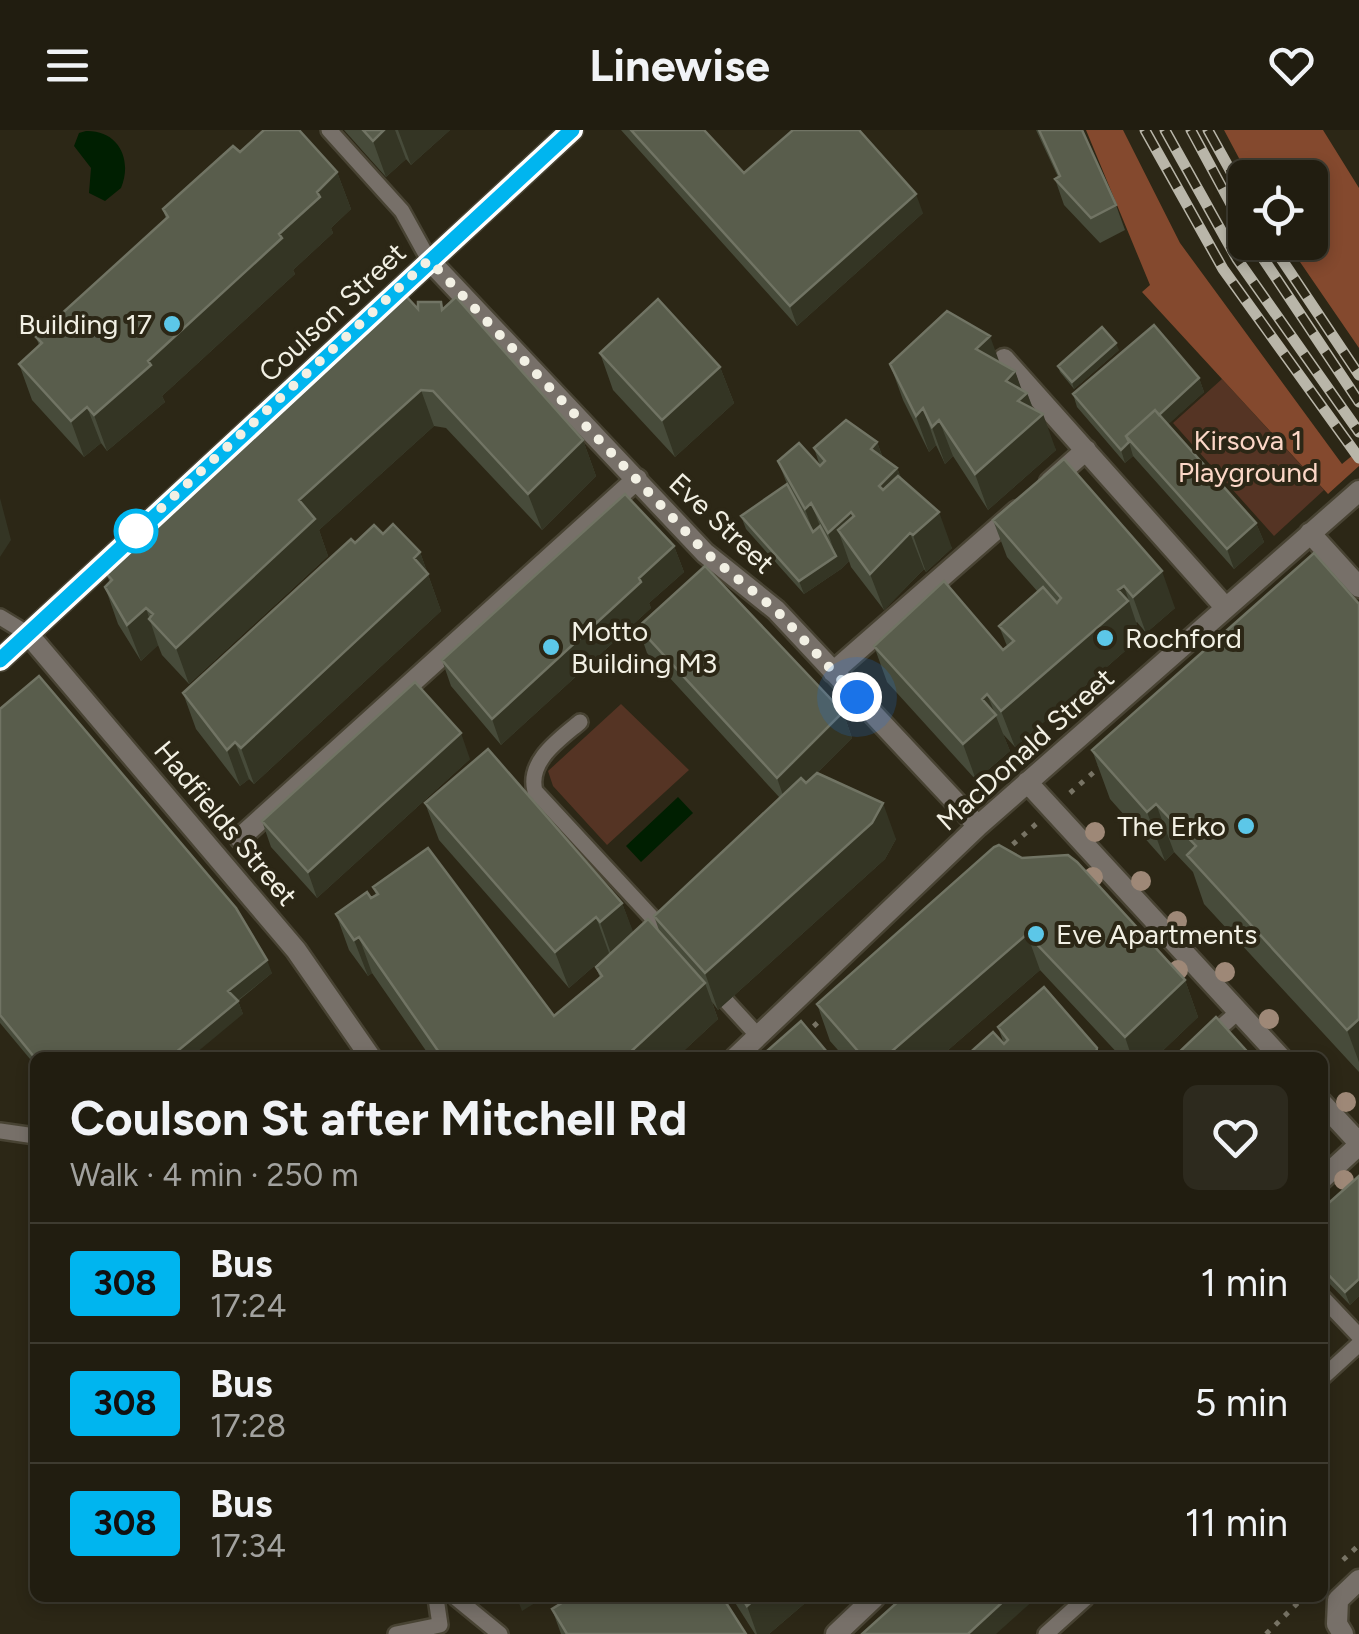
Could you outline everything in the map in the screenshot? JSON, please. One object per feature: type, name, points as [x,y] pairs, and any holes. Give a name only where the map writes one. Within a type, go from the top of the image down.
[{"type":"street","name":"Coulson Street","points":[[0,660],[572,130]]},
{"type":"street","name":"Eve Street","points":[[429,260],[705,552],[776,610],[978,826]]},
{"type":"street","points":[[1004,360],[1226,607]]},
{"type":"street","points":[[833,672],[1086,450]]},
{"type":"street","points":[[240,838],[636,479]]},
{"type":"street","name":"MacDonald Street","points":[[742,1052],[978,826],[1359,492]]},
{"type":"street","points":[[1310,533],[1359,587]]},
{"type":"street","name":"Hadfields Street","points":[[28,634],[296,950],[366,1052]]},
{"type":"street","points":[[1028,782],[1276,1052]]},
{"type":"street","points":[[1328,1110],[1359,1144],[1328,1172]]},
{"type":"street","points":[[1340,1629],[1338,1600],[1359,1580]]},
{"type":"street","points":[[836,1634],[870,1602]]},
{"type":"lane","points":[[328,130],[402,211],[429,260]]},
{"type":"lane","points":[[0,617],[28,634]]},
{"type":"lane","points":[[580,722],[543,755],[532,780],[535,791],[676,944]]},
{"type":"lane","points":[[727,1002],[758,1037]]},
{"type":"lane","points":[[1193,1052],[1239,1011]]},
{"type":"lane","points":[[0,1131],[30,1135]]},
{"type":"lane","points":[[1328,1303],[1359,1336]]},
{"type":"lane","points":[[1328,1372],[1359,1344]]},
{"type":"lane","points":[[396,1634],[440,1625],[437,1602]]},
{"type":"lane","points":[[461,1602],[500,1634]]},
{"type":"lane","points":[[1046,1634],[1082,1602]]},
{"type":"path","points":[[1266,1634],[1300,1602]]},
{"type":"green space","name":"Kirsova 1 Playground","points":[[1222,379],[1324,490],[1274,536],[1173,423]]},
{"type":"green space","points":[[621,704],[689,770],[607,845],[553,786],[548,771]]},
{"type":"shaded area","points":[[1086,130],[1123,130],[1180,243],[1342,464],[1359,450],[1359,466],[1328,494],[1142,292],[1150,285]]},
{"type":"shaded area","points":[[1224,130],[1323,130],[1359,188],[1359,348],[1299,260],[1328,260],[1328,160],[1240,160]]},
{"type":"shaded area","points":[[79,133],[107,135],[124,157],[121,188],[105,201],[89,193],[91,168],[74,146]]},
{"type":"shaded area","points":[[678,797],[693,813],[641,862],[626,846]]},
{"type":"building","name":"Building 17","points":[[264,130],[299,130],[337,172],[317,192],[320,197],[279,234],[282,238],[148,361],[151,365],[94,415],[87,407],[71,421],[19,364],[42,343],[36,337],[168,217],[163,209],[233,146],[240,152]]},
{"type":"building","points":[[363,130],[384,130],[373,141]]},
{"type":"building","points":[[631,130],[704,130],[744,173],[793,130],[859,130],[916,194],[790,306]]},
{"type":"building","points":[[1039,130],[1082,130],[1116,205],[1091,218],[1055,179],[1060,176]]},
{"type":"building","points":[[405,295],[418,309],[418,302],[441,302],[442,310],[456,297],[583,440],[528,494],[433,391],[421,390],[299,500],[315,519],[176,648],[149,619],[153,614],[146,608],[127,625],[105,587],[112,580],[106,573]]},
{"type":"building","points":[[658,299],[720,367],[662,420],[600,353]]},
{"type":"building","points":[[947,311],[990,336],[976,349],[1015,371],[1006,381],[1027,393],[1018,401],[1043,414],[975,474],[939,420],[932,427],[923,408],[916,416],[890,364]]},
{"type":"building","points":[[1154,325],[1199,378],[1159,415],[1155,410],[1126,436],[1129,442],[1121,450],[1073,394]]},
{"type":"building","points":[[1102,327],[1116,343],[1072,382],[1058,366]]},
{"type":"building","points":[[1155,410],[1256,523],[1227,549],[1126,436]]},
{"type":"building","points":[[846,420],[877,442],[871,449],[897,468],[879,486],[883,490],[898,476],[939,512],[913,535],[910,533],[870,574],[838,530],[854,516],[851,512],[828,533],[811,503],[805,509],[778,461],[799,443],[820,466],[825,461],[814,448]]},
{"type":"building","name":"Rochford","points":[[1064,459],[1162,571],[1133,597],[1124,586],[1118,590],[1128,601],[1001,711],[987,694],[982,699],[996,715],[963,744],[874,646],[944,581],[1003,650],[1014,641],[999,626],[1043,587],[1057,603],[1061,598],[993,520]]},
{"type":"building","points":[[787,484],[813,532],[820,526],[836,556],[799,581],[741,516]]},
{"type":"building","name":"Motto Building M3","points":[[625,494],[674,546],[639,578],[641,582],[492,719],[442,660]]},
{"type":"building","points":[[393,524],[420,552],[414,558],[428,574],[241,748],[235,742],[227,750],[183,693],[351,539],[355,543],[374,525],[383,534]]},
{"type":"building","name":"The Erko","points":[[1314,553],[1359,604],[1359,1019],[1347,1030],[1187,855],[1196,846],[1156,804],[1147,812],[1092,750]]},
{"type":"building","points":[[705,566],[843,712],[777,778],[638,627]]},
{"type":"building","points":[[39,676],[236,908],[267,960],[228,991],[238,1001],[176,1052],[30,1052],[0,1015],[0,709]]},
{"type":"building","points":[[415,682],[461,733],[308,872],[262,821]]},
{"type":"building","points":[[488,749],[622,903],[600,922],[596,917],[555,952],[425,803]]},
{"type":"building","points":[[817,773],[883,803],[872,823],[705,973],[654,916],[801,778],[806,783]]},
{"type":"building","name":"Eve Apartments","points":[[999,845],[1022,858],[1068,855],[1185,980],[1125,1037],[1027,934],[891,1052],[859,1052],[817,1004]]},
{"type":"building","points":[[428,848],[554,1016],[602,976],[596,967],[648,919],[705,983],[630,1052],[439,1052],[359,937],[354,940],[336,914],[367,892],[371,898],[378,894],[373,887]]},
{"type":"building","points":[[1044,987],[1097,1048],[1096,1052],[971,1052],[993,1032],[1004,1044],[1008,1040],[998,1027]]},
{"type":"building","points":[[1216,1017],[1248,1052],[1179,1052]]},
{"type":"building","points":[[801,1021],[827,1052],[766,1052]]},
{"type":"building","points":[[1359,1176],[1359,1279],[1345,1292],[1328,1274],[1328,1204]]},
{"type":"building","points":[[563,1602],[726,1602],[746,1634],[567,1634],[552,1609]]},
{"type":"building","points":[[898,1602],[1003,1602],[968,1634],[862,1634]]},
{"type":"railway","points":[[1145,130],[1223,269],[1359,458]]},
{"type":"railway","points":[[1165,130],[1237,259],[1359,432]]},
{"type":"railway","points":[[1191,130],[1228,199]]},
{"type":"railway","points":[[1208,130],[1228,166]]},
{"type":"railway","points":[[1264,260],[1359,402]]},
{"type":"railway","points":[[1282,260],[1359,375]]},
{"type":"bus line","name":"308","points":[[0,660],[572,130]]},
{"type":"place","name":"Building 17","points":[[172,324]]},
{"type":"place","name":"Rochford","points":[[1105,638]]},
{"type":"place","name":"Motto Building M3","points":[[551,647]]},
{"type":"place","name":"The Erko","points":[[1246,826]]},
{"type":"place","name":"Eve Apartments","points":[[1036,934]]},
{"type":"route","points":[[136,531],[129,538],[429,260],[705,552],[776,610],[857,697]]}]
